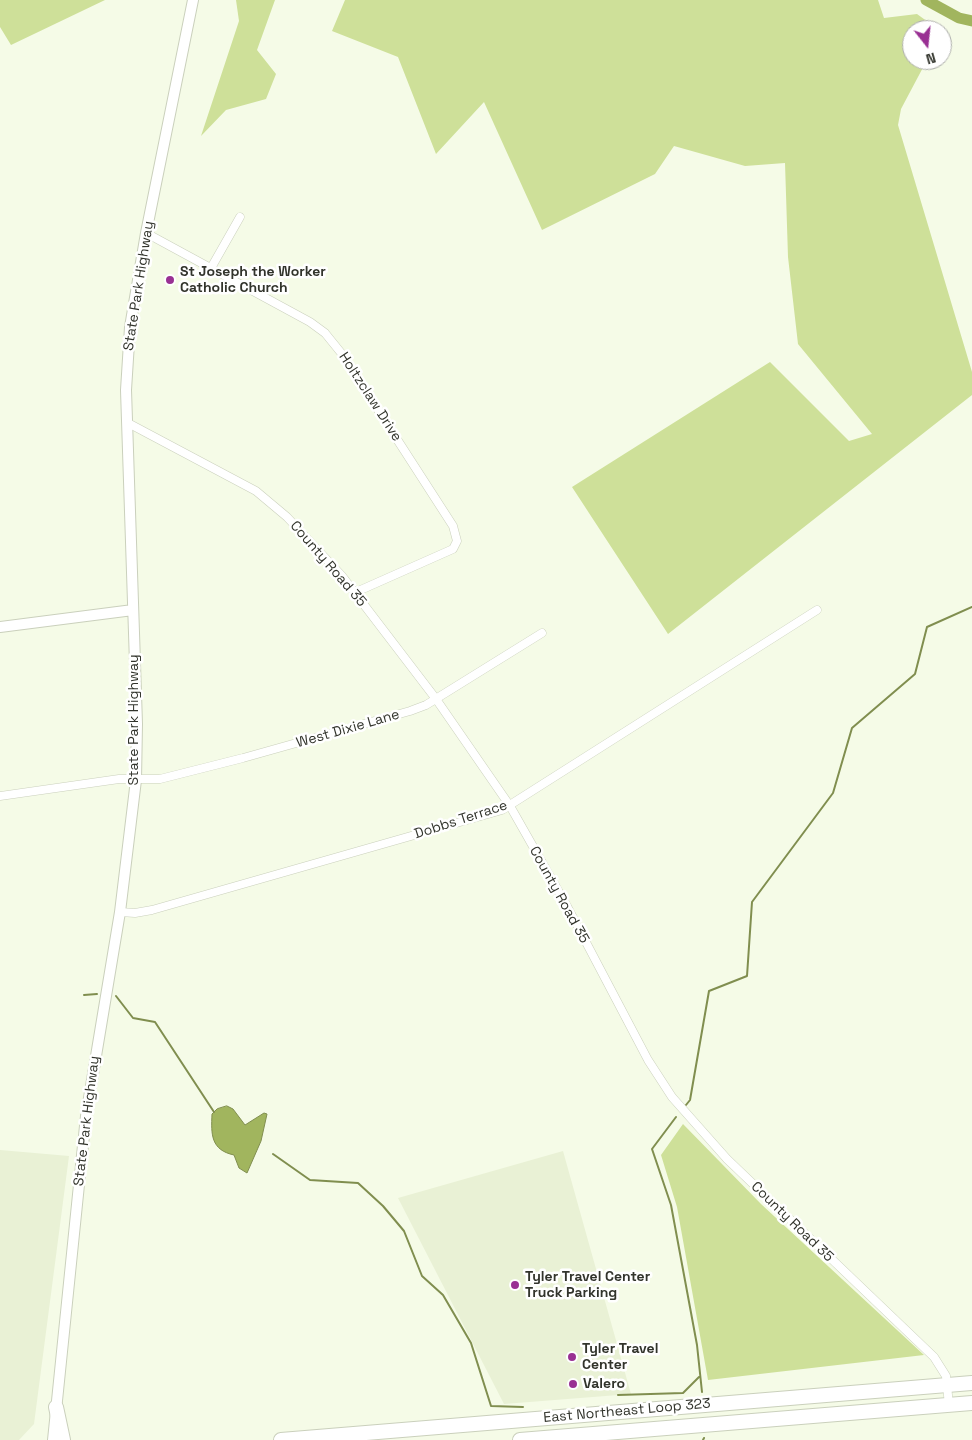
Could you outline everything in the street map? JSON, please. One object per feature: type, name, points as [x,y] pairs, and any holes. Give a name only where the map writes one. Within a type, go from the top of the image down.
[{"type":"highway","name":"East Northeast Loop 323","points":[[281,1440],[385,1436],[534,1419],[972,1383]]},
{"type":"highway","name":"East Northeast Loop 323","points":[[520,1440],[972,1403]]},
{"type":"highway","points":[[56,1407],[63,1440]]},
{"type":"highway","points":[[534,1419],[536,1439]]},
{"type":"main road","name":"State Park Highway","points":[[53,1440],[86,1116],[120,912],[136,780],[137,724],[126,390],[130,327],[146,233],[193,0]]},
{"type":"main road","points":[[0,627],[132,610]]},
{"type":"street","points":[[211,268],[240,217]]},
{"type":"street","name":"Holtzclaw Drive","points":[[146,233],[310,322],[326,333],[342,354],[454,526],[457,541],[452,549],[356,592]]},
{"type":"street","name":"County Road 35","points":[[128,423],[244,484],[267,500],[294,524],[356,592],[436,699],[510,806],[568,908],[648,1060],[672,1098],[727,1159],[934,1357],[946,1376],[949,1405]]},
{"type":"street","name":"Dobbs Terrace","points":[[120,912],[135,913],[152,910],[510,806],[817,610]]},
{"type":"street","name":"West Dixie Lane","points":[[0,796],[119,779],[160,779],[418,709],[542,633]]},
{"type":"shaded area","points":[[0,0],[105,0],[11,45],[0,27]]},
{"type":"shaded area","points":[[236,0],[275,0],[257,50],[276,74],[266,99],[226,110],[201,136],[239,21]]},
{"type":"shaded area","points":[[345,0],[878,0],[884,18],[917,14],[925,20],[902,20],[902,70],[922,70],[901,109],[898,125],[972,372],[972,395],[668,634],[572,487],[770,362],[849,441],[872,434],[798,344],[788,257],[785,163],[745,166],[674,146],[655,174],[542,230],[484,102],[436,154],[398,57],[332,31]]},
{"type":"shaded area","points":[[227,1106],[233,1109],[245,1125],[264,1113],[267,1114],[261,1141],[247,1173],[239,1168],[234,1155],[226,1153],[217,1145],[212,1135],[212,1114],[217,1109]]},
{"type":"shaded area","points":[[683,1124],[761,1204],[924,1355],[708,1380],[677,1207],[661,1155]]},
{"type":"shaded area","points":[[0,1150],[69,1156],[34,1424],[19,1440],[0,1440]]},
{"type":"shaded area","name":"Tyler Travel Center","points":[[563,1151],[631,1394],[504,1404],[398,1198]]},
{"type":"waterway","points":[[926,0],[959,18],[972,21]]},
{"type":"waterway","points":[[686,1105],[690,1100],[709,991],[747,976],[752,902],[833,793],[852,728],[915,674],[927,627],[972,607]]},
{"type":"waterway","points":[[84,995],[97,994]]},
{"type":"waterway","points":[[116,996],[133,1018],[155,1022],[214,1112]]},
{"type":"waterway","points":[[676,1117],[652,1149],[671,1205],[697,1345],[702,1392]]},
{"type":"waterway","points":[[273,1154],[310,1180],[358,1183],[383,1206],[404,1231],[422,1276],[443,1295],[471,1343],[491,1406],[523,1407]]},
{"type":"waterway","points":[[618,1395],[683,1393],[699,1377]]},
{"type":"place","name":"St Joseph the Worker Catholic Church","points":[[170,280]]},
{"type":"place","name":"Tyler Travel Center Truck Parking","points":[[515,1285]]},
{"type":"place","name":"Tyler Travel Center","points":[[572,1357]]},
{"type":"place","name":"Valero","points":[[573,1384]]}]
